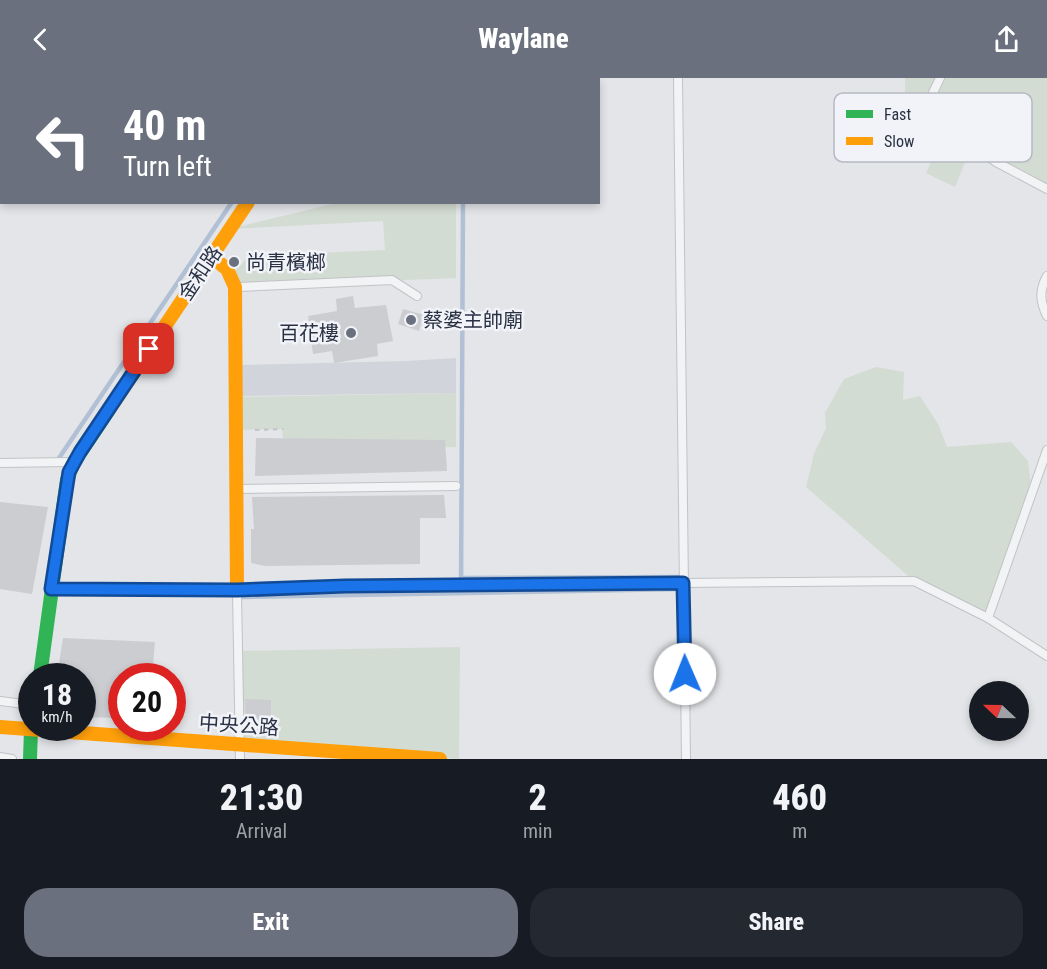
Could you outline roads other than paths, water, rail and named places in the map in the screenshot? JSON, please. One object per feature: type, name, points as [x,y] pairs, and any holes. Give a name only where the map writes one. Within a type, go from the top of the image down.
[{"type":"street","name":"金和路","points":[[42,663],[67,480],[74,462],[247,204]]},
{"type":"street","points":[[211,256],[225,264],[232,274],[235,287],[233,396],[236,430],[237,590]]},
{"type":"street","name":"中央公路","points":[[0,728],[18,728]]},
{"type":"street","name":"中央公路","points":[[96,735],[440,759]]},
{"type":"street","points":[[30,759],[31,741]]},
{"type":"lane","points":[[678,78],[686,759]]},
{"type":"lane","points":[[933,93],[940,78]]},
{"type":"lane","points":[[996,162],[1047,189]]},
{"type":"lane","points":[[1047,276],[1041,287],[1042,304],[1047,316]]},
{"type":"lane","points":[[235,287],[392,280],[417,296]]},
{"type":"lane","points":[[988,618],[1047,450]]},
{"type":"lane","points":[[0,463],[74,462]]},
{"type":"lane","points":[[237,493],[456,486]]},
{"type":"lane","points":[[51,589],[237,590],[345,586],[914,581],[988,618],[1047,656]]},
{"type":"lane","points":[[237,590],[240,759]]},
{"type":"lane","points":[[0,701],[18,703]]},
{"type":"lane","points":[[0,758],[12,759]]},
{"type":"waterway","points":[[57,461],[231,204]]},
{"type":"waterway","points":[[461,593],[463,204]]},
{"type":"waterway","points":[[461,578],[683,577]]},
{"type":"waterway","points":[[243,597],[683,589]]},
{"type":"place","name":"尚青檳榔","points":[[234,262]]},
{"type":"place","name":"蔡婆主帥廟","points":[[411,320]]},
{"type":"place","name":"百花樓","points":[[351,333]]}]
